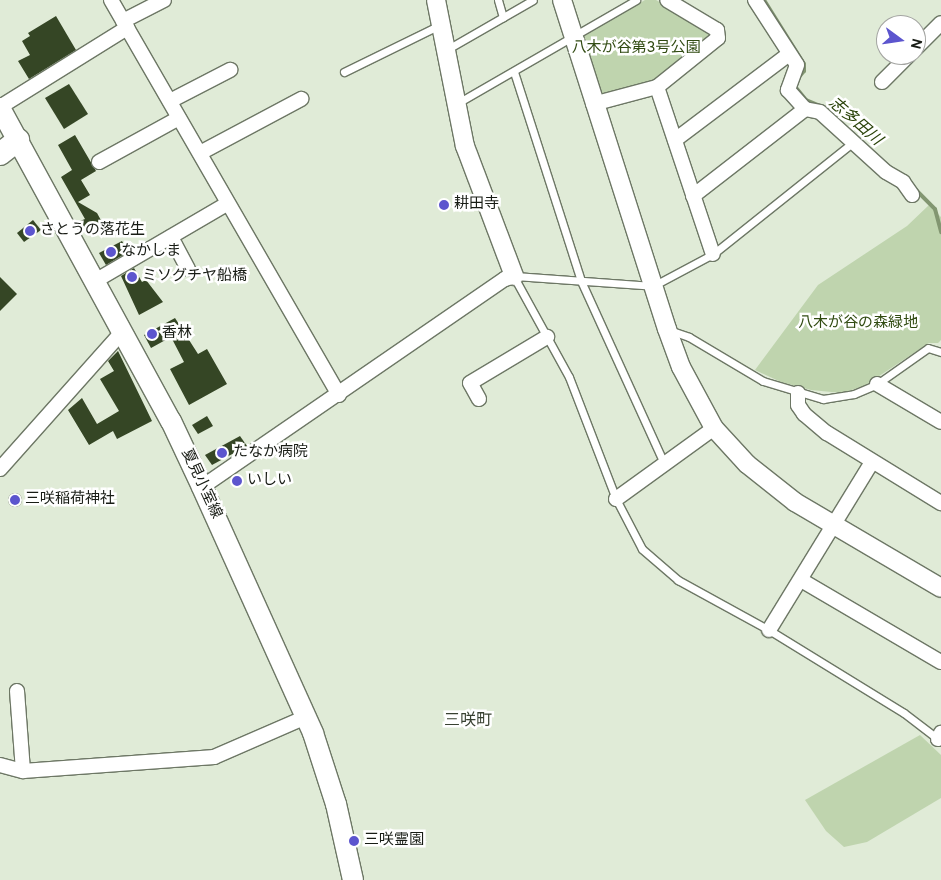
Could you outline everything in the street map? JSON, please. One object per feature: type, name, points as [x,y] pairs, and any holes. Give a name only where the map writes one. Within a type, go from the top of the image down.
[{"type":"main road","name":"夏見小室線","points":[[0,107],[123,331],[202,487],[306,717],[336,804],[353,880]]},
{"type":"main road","points":[[0,154],[18,140]]},
{"type":"street","points":[[111,0],[200,153],[226,204],[339,395]]},
{"type":"street","points":[[0,107],[164,0]]},
{"type":"street","points":[[202,487],[339,395],[505,279],[514,276],[465,146],[455,104],[436,0]]},
{"type":"street","points":[[562,0],[593,104],[681,367],[714,428],[767,482],[941,588]]},
{"type":"street","points":[[593,104],[657,87],[718,38],[717,30],[667,0]]},
{"type":"street","points":[[755,0],[797,65],[788,90],[805,109],[820,112],[852,143],[903,182],[912,195]]},
{"type":"street","points":[[926,38],[941,22]]},
{"type":"street","points":[[675,140],[789,54]]},
{"type":"street","points":[[882,82],[899,65]]},
{"type":"street","points":[[170,101],[230,70]]},
{"type":"street","points":[[657,87],[713,254]]},
{"type":"street","points":[[200,153],[301,98]]},
{"type":"street","points":[[693,196],[805,109]]},
{"type":"street","points":[[99,162],[179,118]]},
{"type":"street","points":[[95,281],[226,204]]},
{"type":"street","points":[[171,237],[188,269]]},
{"type":"street","points":[[0,468],[123,331]]},
{"type":"street","points":[[479,399],[470,383],[547,337]]},
{"type":"street","points":[[877,384],[941,422]]},
{"type":"street","points":[[798,393],[798,405],[804,414],[827,433],[941,503]]},
{"type":"street","points":[[616,499],[714,428]]},
{"type":"street","points":[[769,630],[872,462]]},
{"type":"street","points":[[800,580],[941,662]]},
{"type":"street","points":[[17,691],[23,771]]},
{"type":"street","points":[[0,765],[23,771],[214,757],[306,717]]},
{"type":"lane","points":[[498,0],[503,17]]},
{"type":"lane","points":[[446,50],[533,0]]},
{"type":"lane","points":[[455,104],[514,72],[636,0]]},
{"type":"lane","points":[[344,72],[440,24]]},
{"type":"lane","points":[[514,72],[581,281],[664,463]]},
{"type":"lane","points":[[514,276],[653,286],[713,254],[852,143]]},
{"type":"lane","points":[[514,276],[569,378],[616,499],[634,537],[654,561],[678,580],[769,630],[904,713],[940,738]]},
{"type":"lane","points":[[668,329],[689,337],[763,381],[823,399],[840,397],[877,384],[928,348],[941,351]]},
{"type":"green space","name":"八木が谷第3号公園","points":[[645,0],[656,0],[711,31],[713,38],[651,84],[599,96],[581,42],[584,36]]},
{"type":"green space","name":"八木が谷の森緑地","points":[[929,205],[941,217],[941,340],[938,343],[929,343],[864,386],[842,393],[811,390],[781,382],[755,370],[818,285],[907,226]]},
{"type":"green space","points":[[920,735],[941,755],[941,798],[867,842],[844,847],[826,831],[805,800]]},
{"type":"building","points":[[56,16],[76,50],[29,79],[18,61],[30,55],[22,41],[30,36],[28,33]]},
{"type":"building","points":[[69,84],[88,114],[64,129],[45,98]]},
{"type":"building","points":[[75,135],[96,171],[81,180],[90,195],[78,202],[97,213],[103,224],[86,232],[80,221],[85,219],[61,177],[72,170],[58,145]]},
{"type":"building","points":[[33,220],[41,230],[24,242],[17,233]]},
{"type":"building","points":[[122,241],[128,252],[106,265],[99,253]]},
{"type":"building","points":[[134,268],[142,282],[146,280],[163,302],[139,315],[121,276]]},
{"type":"building","points":[[0,277],[17,294],[0,311]]},
{"type":"building","points":[[175,318],[198,354],[207,349],[227,384],[189,405],[170,369],[184,362],[171,337],[151,348],[144,335]]},
{"type":"building","points":[[118,351],[152,421],[117,439],[113,431],[89,445],[68,410],[82,398],[97,424],[119,411],[100,379],[114,371],[108,361]]},
{"type":"building","points":[[207,416],[213,426],[198,434],[192,425]]},
{"type":"building","points":[[240,436],[247,446],[212,465],[205,455]]},
{"type":"building","name":"三咲稲荷神社","points":[[12,493],[18,493],[22,500],[18,507],[12,507],[8,503],[8,497]]},
{"type":"waterway","name":"志多田川","points":[[764,0],[804,64],[804,71],[793,84],[806,100],[818,105]]},
{"type":"waterway","name":"志多田川","points":[[915,189],[935,209],[941,232]]},
{"type":"place","name":"耕田寺","points":[[444,205]]},
{"type":"place","name":"さとうの落花生","points":[[30,231]]},
{"type":"place","name":"なかしま","points":[[111,252]]},
{"type":"place","name":"ミソグチヤ船橋","points":[[132,277]]},
{"type":"place","name":"香林","points":[[152,334]]},
{"type":"place","name":"たなか病院","points":[[222,453]]},
{"type":"place","name":"いしい","points":[[237,481]]},
{"type":"place","name":"三咲稲荷神社","points":[[15,500]]},
{"type":"place","name":"三咲霊園","points":[[354,841]]},
{"type":"district","name":"三咲町","points":[[468,721]]}]
